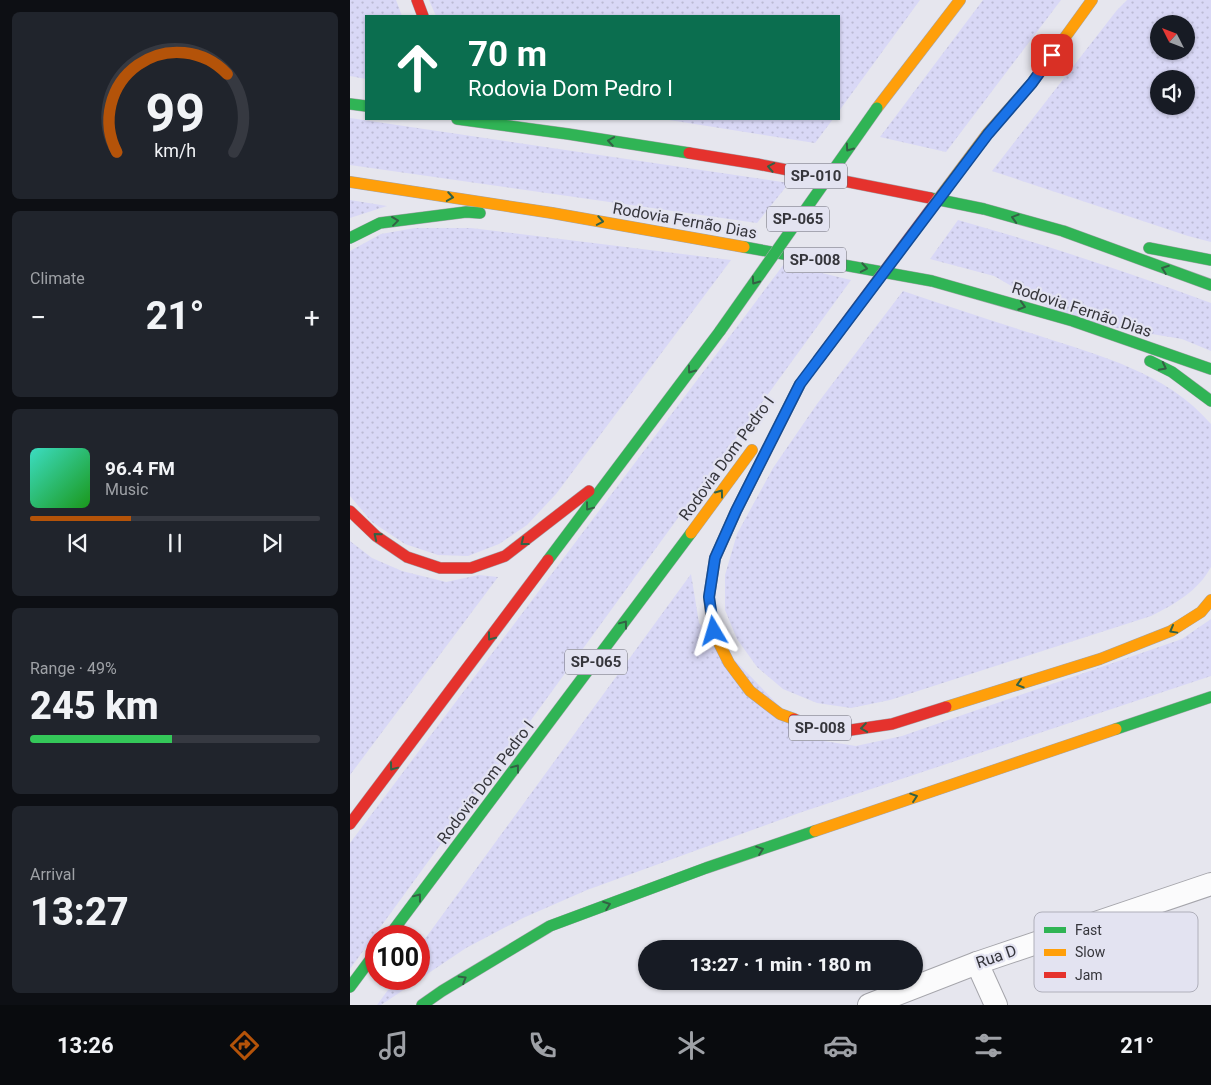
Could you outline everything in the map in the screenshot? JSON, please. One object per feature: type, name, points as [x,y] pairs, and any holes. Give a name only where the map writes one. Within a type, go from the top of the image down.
[{"type":"highway","points":[[417,0],[423,15]]},
{"type":"highway","points":[[904,74],[945,0]]},
{"type":"highway","name":"SP-065","points":[[350,824],[618,468],[720,330],[877,108],[960,0]]},
{"type":"highway","name":"Rodovia Dom Pedro I","points":[[396,925],[626,622],[818,360],[988,134],[1032,83],[1092,0]]},
{"type":"highway","points":[[1032,83],[1091,21]]},
{"type":"highway","points":[[350,104],[365,106]]},
{"type":"highway","name":"SP-010","points":[[464,120],[568,134],[756,164],[984,210],[1063,231],[1211,285]]},
{"type":"highway","points":[[540,120],[568,134]]},
{"type":"highway","name":"Rodovia Fernão Dias","points":[[350,182],[552,213],[932,281],[1073,321],[1211,369]]},
{"type":"highway","points":[[350,238],[380,223],[457,214],[552,213]]},
{"type":"highway","points":[[1063,231],[1211,260]]},
{"type":"highway","name":"SP-008","points":[[1073,321],[1172,372],[1211,401]]},
{"type":"highway","name":"SP-008","points":[[800,384],[736,511],[715,558],[709,597],[714,631],[729,664],[750,691],[780,714],[817,728],[851,730],[892,724],[1100,659],[1171,631],[1200,612],[1211,600]]},
{"type":"highway","points":[[350,511],[376,536],[407,557],[440,568],[471,568],[505,556],[618,468]]},
{"type":"highway","points":[[422,1005],[550,926],[715,865],[1211,697]]},
{"type":"highway","points":[[350,987],[365,967]]},
{"type":"street","name":"Rua D","points":[[1128,912],[1211,884]]},
{"type":"street","name":"Rua D","points":[[868,1005],[977,963],[1034,944]]},
{"type":"street","points":[[977,963],[996,1005]]},
{"type":"shaded area","points":[[350,0],[396,0],[402,15],[365,15],[365,79],[350,76]]},
{"type":"shaded area","points":[[429,0],[920,0],[840,110],[840,15],[436,15]]},
{"type":"shaded area","points":[[983,0],[1061,0],[946,152],[880,137]]},
{"type":"shaded area","points":[[1127,0],[1211,0],[1211,242],[992,171],[1117,10]]},
{"type":"shaded area","points":[[350,118],[789,183],[757,223],[350,165]]},
{"type":"shaded area","points":[[669,120],[832,120],[815,143]]},
{"type":"shaded area","points":[[350,200],[387,206],[350,218]]},
{"type":"shaded area","points":[[958,220],[1085,259],[1211,303],[1211,351],[1182,339],[1073,321],[994,276],[930,259]]},
{"type":"shaded area","points":[[415,228],[471,228],[731,260],[556,494],[527,525],[499,544],[468,556],[438,555],[405,544],[372,522],[350,496],[350,251],[381,234]]},
{"type":"shaded area","points":[[784,264],[851,280],[382,925],[365,925],[365,948],[350,969],[350,843]]},
{"type":"shaded area","points":[[903,291],[1084,350],[1131,368],[1174,391],[1193,406],[1211,424],[1211,567],[1206,576],[1193,590],[1169,607],[1151,616],[890,700],[851,708],[817,703],[783,689],[757,667],[737,639],[725,610],[725,575],[737,534],[773,468],[817,404]]},
{"type":"shaded area","points":[[350,541],[372,558],[402,571],[446,582],[479,575],[498,577],[350,775]]},
{"type":"shaded area","points":[[691,574],[699,623],[811,739],[856,746],[902,736],[1182,639],[1211,619],[1211,676],[799,813],[587,890],[523,918],[466,948],[430,972],[430,932]]},
{"type":"shaded area","points":[[388,990],[403,990],[381,1005],[377,1005]]},
{"type":"traffic: fast","points":[[350,104],[365,106]]},
{"type":"traffic: fast","points":[[720,331],[877,108]]},
{"type":"traffic: fast","points":[[464,120],[689,153]]},
{"type":"traffic: fast","points":[[930,198],[984,209],[1063,231],[1211,285]]},
{"type":"traffic: fast","points":[[350,238],[380,223],[466,212],[480,213]]},
{"type":"traffic: fast","points":[[744,247],[932,281],[1073,321],[1211,369]]},
{"type":"traffic: fast","points":[[1149,248],[1211,260]]},
{"type":"traffic: fast","points":[[548,560],[720,331]]},
{"type":"traffic: fast","points":[[1150,361],[1172,372],[1211,401]]},
{"type":"traffic: fast","points":[[397,925],[691,533]]},
{"type":"traffic: fast","points":[[1116,729],[1211,697]]},
{"type":"traffic: fast","points":[[422,1005],[550,926],[706,868],[815,831]]},
{"type":"traffic: fast","points":[[350,987],[365,967]]},
{"type":"traffic: slow","points":[[877,108],[960,0]]},
{"type":"traffic: slow","points":[[987,134],[1032,83],[1092,0]]},
{"type":"traffic: slow","points":[[936,202],[987,134]]},
{"type":"traffic: slow","points":[[350,182],[552,213],[744,247]]},
{"type":"traffic: slow","points":[[794,719],[780,714],[750,691],[729,663],[713,631],[709,597],[715,558],[736,511],[800,384]]},
{"type":"traffic: slow","points":[[691,533],[752,450]]},
{"type":"traffic: slow","points":[[946,707],[1100,659],[1171,631],[1201,612],[1211,600]]},
{"type":"traffic: slow","points":[[815,831],[1116,729]]},
{"type":"traffic: jam","points":[[417,0],[423,15]]},
{"type":"traffic: jam","points":[[689,153],[757,164],[930,198]]},
{"type":"traffic: jam","points":[[818,360],[936,202]]},
{"type":"traffic: jam","points":[[350,511],[376,536],[407,557],[440,568],[471,568],[505,556],[589,491]]},
{"type":"traffic: jam","points":[[350,824],[548,560]]},
{"type":"traffic: jam","points":[[794,719],[817,728],[851,730],[892,724],[946,707]]},
{"type":"route","points":[[714,631],[709,597],[715,558],[736,511],[800,384],[988,134],[1032,83],[1052,55]]}]
